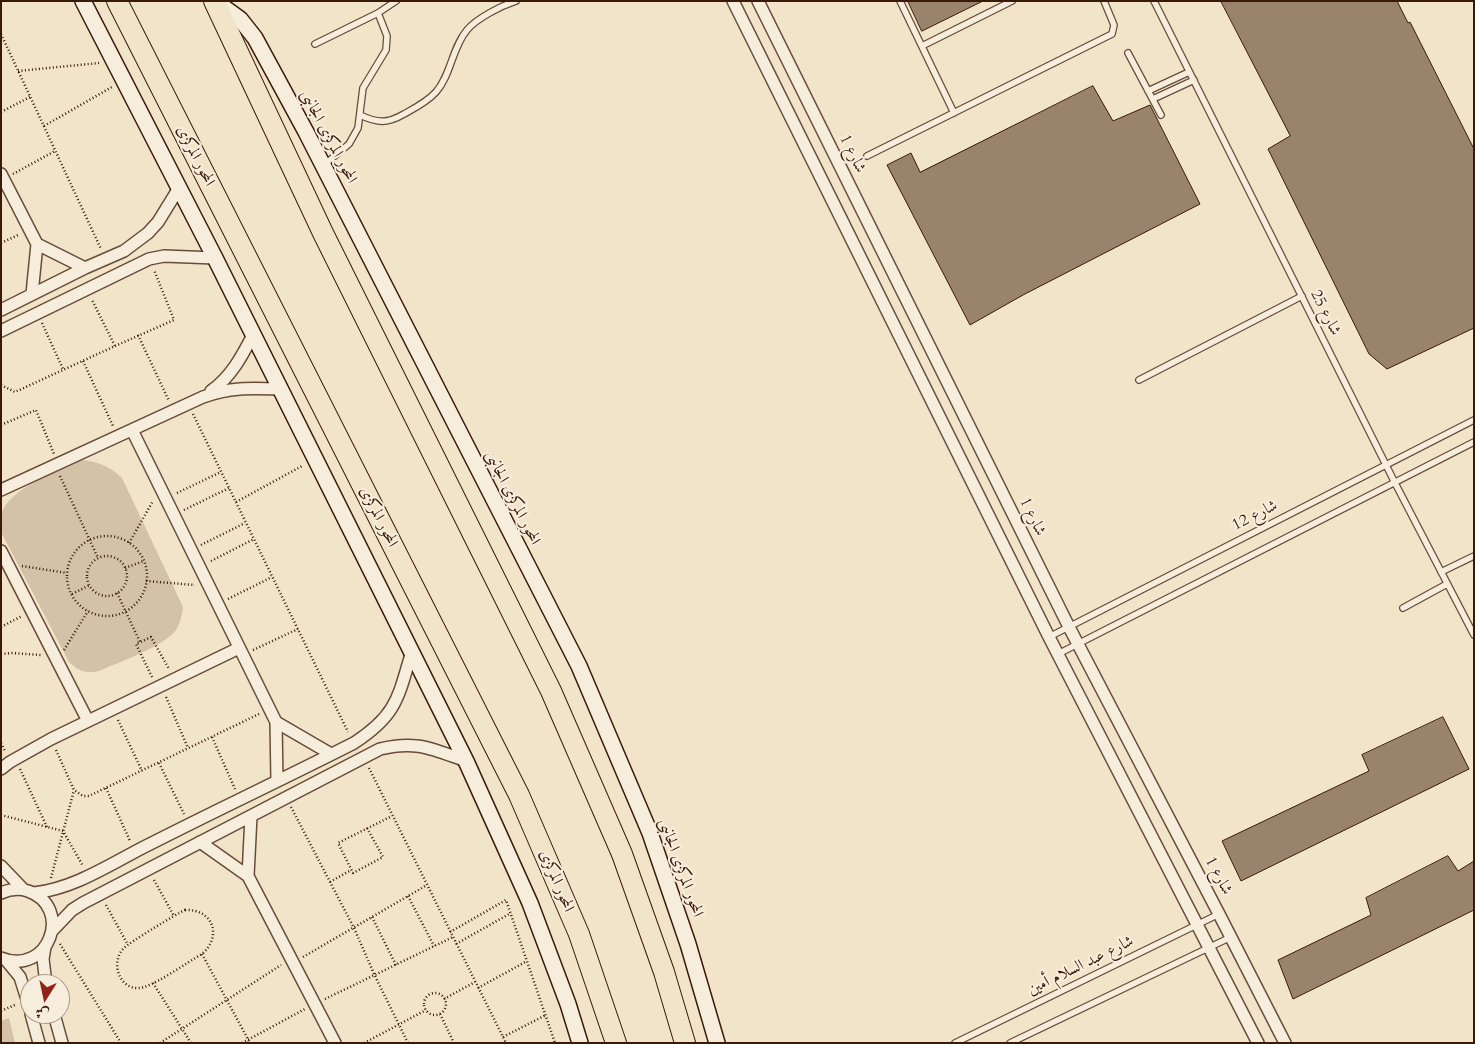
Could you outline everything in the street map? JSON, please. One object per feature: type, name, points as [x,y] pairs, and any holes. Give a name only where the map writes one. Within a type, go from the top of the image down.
[{"type":"highway","name":"المحور المركزى","points":[[117,1],[519,795],[578,934],[616,1043]]},
{"type":"highway","points":[[215,1],[323,233],[551,691],[622,854],[664,972],[685,1043]]},
{"type":"main road","points":[[82,1],[215,258],[466,761],[530,903],[568,1004],[580,1043]]},
{"type":"main road","name":"المحور المركزى الجانبى","points":[[215,1],[232,12],[248,28],[323,165],[579,666],[650,833],[688,944],[717,1043]]},
{"type":"street","points":[[733,1],[1049,637],[1258,1043]]},
{"type":"street","name":"شارع 1","points":[[758,1],[1069,627],[1285,1043]]},
{"type":"street","points":[[3,176],[37,244],[32,294]]},
{"type":"street","points":[[1,310],[85,268],[124,252],[148,233],[158,222],[179,188]]},
{"type":"street","points":[[37,244],[85,268]]},
{"type":"street","points":[[1,332],[149,259],[164,256],[215,258]]},
{"type":"street","points":[[203,397],[219,386],[232,372],[252,335]]},
{"type":"street","points":[[1,490],[203,397],[220,391],[238,388],[280,390]]},
{"type":"street","points":[[132,430],[276,722],[277,781]]},
{"type":"street","points":[[1,552],[88,721]]},
{"type":"street","points":[[1,893],[15,889],[29,892],[48,892],[69,886],[135,851],[354,743],[371,731],[389,713],[400,690],[412,651]]},
{"type":"street","points":[[7,763],[51,739],[159,686],[241,652]]},
{"type":"street","points":[[276,722],[331,754]]},
{"type":"street","points":[[45,974],[43,959],[45,947],[52,931],[72,910],[380,749],[397,745],[415,745],[466,761]]},
{"type":"street","points":[[248,876],[251,816]]},
{"type":"street","points":[[200,842],[248,876],[335,1043]]},
{"type":"street","points":[[1,866],[29,892],[42,900],[49,909],[52,931]]},
{"type":"street","points":[[4,959],[24,961],[39,954],[45,947]]},
{"type":"street","points":[[4,959],[20,977]]},
{"type":"street","points":[[34,1024],[39,1043]]},
{"type":"street","points":[[57,1024],[62,1043]]},
{"type":"lane","points":[[316,44],[378,13],[396,1]]},
{"type":"lane","points":[[360,114],[372,120],[382,122],[398,117],[424,103],[436,92],[467,30],[489,13],[516,1]]},
{"type":"lane","points":[[900,1],[954,113]]},
{"type":"lane","points":[[922,46],[1012,1]]},
{"type":"lane","points":[[867,156],[1112,34],[1114,25],[1104,1]]},
{"type":"lane","name":"شارع 25","points":[[1154,1],[1394,482],[1474,636]]},
{"type":"lane","points":[[323,165],[349,144],[358,128],[363,88],[386,50],[387,36],[378,13]]},
{"type":"lane","points":[[1128,53],[1161,115]]},
{"type":"lane","points":[[1148,91],[1189,72]]},
{"type":"lane","points":[[1152,99],[1194,80]]},
{"type":"lane","points":[[1139,380],[1302,296]]},
{"type":"lane","name":"شارع 12","points":[[1049,637],[1474,420]]},
{"type":"lane","name":"شارع 12","points":[[1058,654],[1474,442]]},
{"type":"lane","points":[[1440,572],[1474,556]]},
{"type":"lane","points":[[1404,608],[1447,584]]},
{"type":"lane","name":"شارع عبد السلام أمين","points":[[955,1043],[1219,914]]},
{"type":"lane","points":[[1010,1043],[1231,936]]},
{"type":"path","points":[[2,36],[106,260]]},
{"type":"path","points":[[18,71],[114,62]]},
{"type":"path","points":[[44,126],[123,81]]},
{"type":"path","points":[[1,112],[30,97]]},
{"type":"path","points":[[3,176],[55,151]]},
{"type":"path","points":[[1,242],[30,230]]},
{"type":"path","points":[[1,385],[15,392],[174,320],[149,259]]},
{"type":"path","points":[[86,289],[115,346]]},
{"type":"path","points":[[38,313],[63,369]]},
{"type":"path","points":[[138,335],[173,411]]},
{"type":"path","points":[[83,360],[117,437]]},
{"type":"path","points":[[188,404],[354,743]]},
{"type":"path","points":[[1,426],[36,410],[98,558]]},
{"type":"path","points":[[236,502],[314,459]]},
{"type":"path","points":[[129,543],[163,494],[221,472]]},
{"type":"path","points":[[174,516],[229,488]]},
{"type":"path","points":[[191,550],[246,523]]},
{"type":"path","points":[[110,536],[120,538],[135,548],[144,561],[147,571],[146,581],[140,598],[126,611],[107,615],[88,611],[72,594],[67,574],[69,563],[81,546],[90,540],[110,536]]},
{"type":"path","points":[[199,567],[254,539]]},
{"type":"path","points":[[114,557],[126,568],[127,580],[117,593],[111,595],[99,594],[90,585],[88,573],[93,562],[98,558],[114,557]]},
{"type":"path","points":[[126,568],[144,561]]},
{"type":"path","points":[[8,564],[67,574]]},
{"type":"path","points":[[217,604],[272,577]]},
{"type":"path","points":[[146,581],[208,585]]},
{"type":"path","points":[[72,594],[90,585]]},
{"type":"path","points":[[117,593],[140,642]]},
{"type":"path","points":[[1,654],[14,653],[56,659],[88,611]]},
{"type":"path","points":[[1,627],[32,612]]},
{"type":"path","points":[[241,652],[298,629]]},
{"type":"path","points":[[174,679],[151,637],[136,644],[159,686],[188,748]]},
{"type":"path","points":[[113,709],[142,771]]},
{"type":"path","points":[[51,739],[74,790],[78,794],[89,796],[270,709]]},
{"type":"path","points":[[212,737],[240,799]]},
{"type":"path","points":[[364,758],[506,1043]]},
{"type":"path","points":[[159,762],[188,825]]},
{"type":"path","points":[[7,763],[47,827]]},
{"type":"path","points":[[106,788],[135,851]]},
{"type":"path","points":[[48,892],[74,790]]},
{"type":"path","points":[[286,798],[354,928],[408,1043]]},
{"type":"path","points":[[1,815],[64,831],[89,876]]},
{"type":"path","points":[[367,828],[383,858],[353,874],[338,843],[367,828],[392,816]]},
{"type":"path","points":[[148,869],[174,916]]},
{"type":"path","points":[[330,882],[351,870]]},
{"type":"path","points":[[160,1043],[292,961],[354,928],[427,885]]},
{"type":"path","points":[[100,894],[128,945]]},
{"type":"path","points":[[408,896],[434,946]]},
{"type":"path","points":[[450,932],[506,900],[555,1043]]},
{"type":"path","points":[[193,910],[201,912],[210,921],[213,928],[209,946],[202,954],[141,988],[134,988],[120,979],[118,959],[123,948],[174,916],[193,910]]},
{"type":"path","points":[[456,944],[511,913]]},
{"type":"path","points":[[372,917],[396,965]]},
{"type":"path","points":[[52,931],[121,1043]]},
{"type":"path","points":[[242,1043],[249,1041],[315,1004],[453,937]]},
{"type":"path","points":[[202,954],[249,1041]]},
{"type":"path","points":[[478,988],[528,960]]},
{"type":"path","points":[[444,999],[476,982]]},
{"type":"path","points":[[152,983],[191,1043]]},
{"type":"path","points":[[438,994],[444,999],[446,1004],[440,1014],[432,1015],[426,1010],[424,1002],[429,995],[438,994]]},
{"type":"path","points":[[364,1043],[426,1010]]},
{"type":"path","points":[[440,1014],[454,1043]]},
{"type":"path","points":[[503,1037],[546,1015]]},
{"type":"shaded area","points":[[81,460],[103,465],[122,478],[183,607],[181,619],[176,630],[162,642],[140,654],[99,671],[90,672],[79,670],[69,662],[1,532],[1,516],[5,506],[13,497],[47,475]]},
{"type":"shaded area","points":[[9,1018],[15,1043],[1,1043],[1,1021]]},
{"type":"building","points":[[908,1],[983,1],[922,31]]},
{"type":"building","points":[[1221,1],[1397,1],[1408,23],[1410,22],[1474,149],[1474,328],[1387,369],[1369,354],[1268,149],[1290,136]]},
{"type":"building","points":[[1093,86],[1113,121],[1150,105],[1200,204],[1023,295],[970,325],[887,165],[911,153],[920,172]]},
{"type":"building","points":[[1443,717],[1469,769],[1241,881],[1222,841],[1369,771],[1362,755]]},
{"type":"building","points":[[1448,856],[1458,871],[1474,861],[1474,910],[1293,999],[1278,960],[1371,915],[1366,898]]}]
